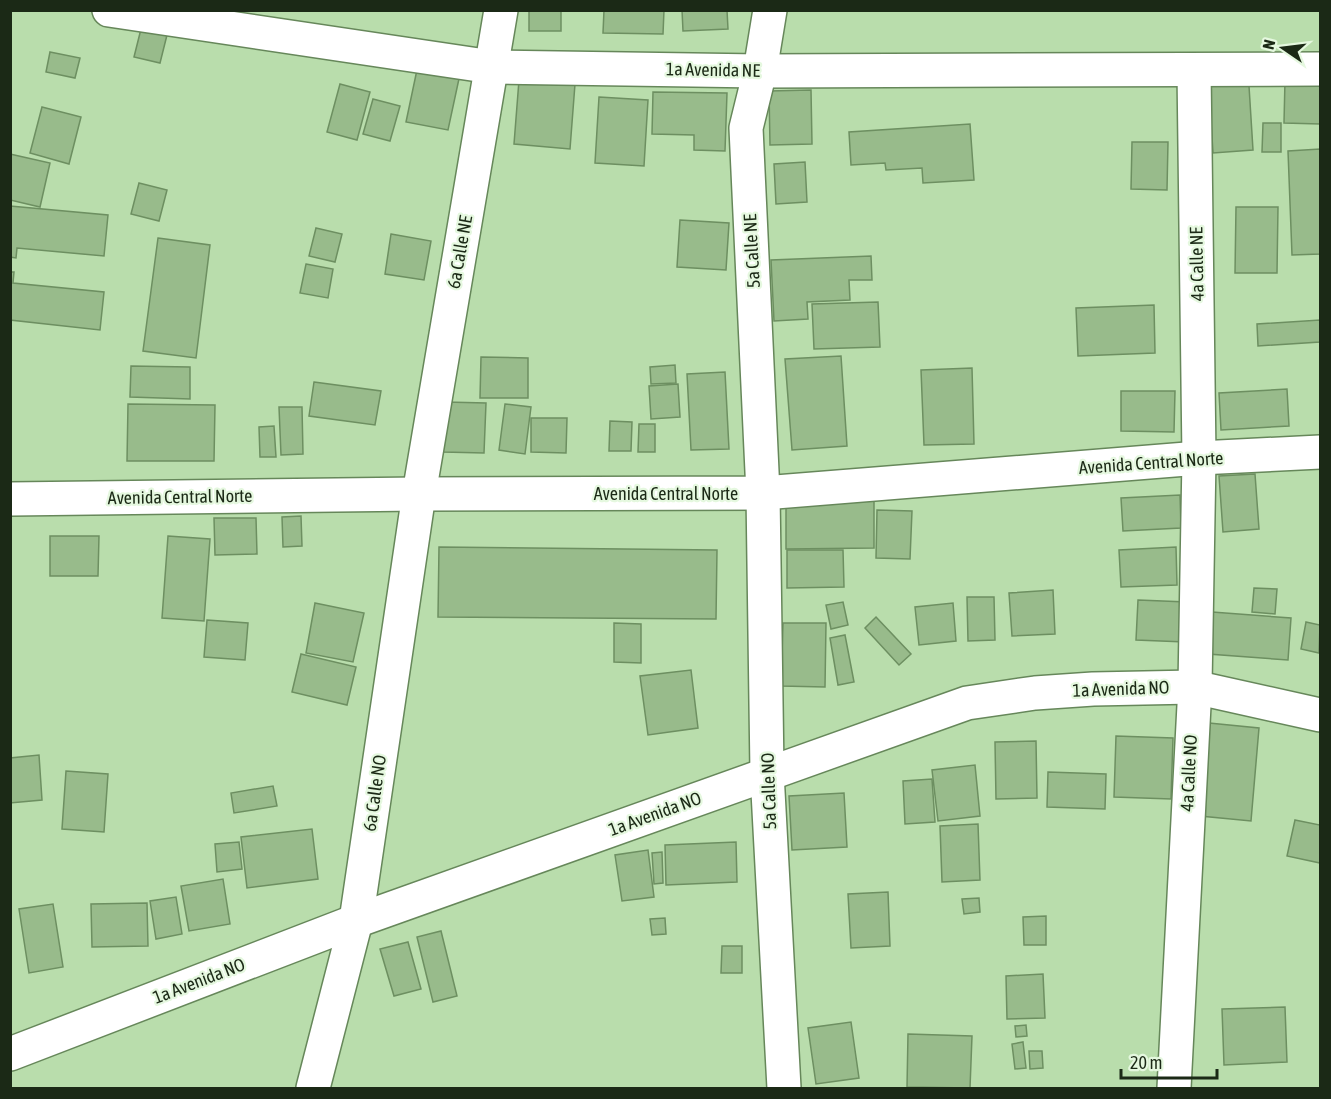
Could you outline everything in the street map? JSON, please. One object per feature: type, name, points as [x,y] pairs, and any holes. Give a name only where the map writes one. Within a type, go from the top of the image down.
[{"type":"street","name":"1a Avenida NE","points":[[109,10],[492,67],[760,71],[1320,69]]},
{"type":"street","name":"6a Calle NE","points":[[419,494],[501,10]]},
{"type":"street","name":"5a Calle NE","points":[[764,493],[746,128],[760,71],[770,10]]},
{"type":"street","name":"4a Calle NE","points":[[1194,70],[1199,458]]},
{"type":"street","name":"Avenida Central Norte","points":[[10,499],[764,493],[1199,458],[1320,452]]},
{"type":"street","name":"4a Calle NO","points":[[1174,1089],[1194,687],[1199,458]]},
{"type":"street","name":"5a Calle NO","points":[[764,493],[767,774],[784,1089]]},
{"type":"street","name":"6a Calle NO","points":[[313,1089],[356,921],[419,494]]},
{"type":"street","name":"1a Avenida NO","points":[[10,1054],[356,921],[967,703],[1035,693],[1093,689],[1194,687],[1320,715]]},
{"type":"building","points":[[529,10],[561,10],[561,31],[529,31]]},
{"type":"building","points":[[604,10],[664,10],[663,34],[603,33]]},
{"type":"building","points":[[682,10],[727,10],[728,29],[683,31]]},
{"type":"building","points":[[141,29],[167,35],[160,63],[134,57]]},
{"type":"building","points":[[50,52],[80,58],[75,78],[46,72]]},
{"type":"building","points":[[418,65],[460,74],[448,130],[406,122]]},
{"type":"building","points":[[1248,70],[1253,150],[1213,153],[1208,73]]},
{"type":"building","points":[[519,80],[575,84],[570,149],[514,144]]},
{"type":"building","points":[[1285,80],[1320,81],[1320,124],[1284,123]]},
{"type":"building","points":[[340,84],[370,92],[357,140],[327,132]]},
{"type":"building","points":[[811,90],[812,144],[770,145],[769,91]]},
{"type":"building","points":[[653,92],[727,93],[725,151],[694,150],[694,135],[652,134]]},
{"type":"building","points":[[599,97],[648,100],[644,166],[595,163]]},
{"type":"building","points":[[373,99],[400,106],[390,141],[363,134]]},
{"type":"building","points":[[42,107],[81,117],[69,164],[30,153]]},
{"type":"building","points":[[1263,123],[1281,123],[1281,152],[1262,152]]},
{"type":"building","points":[[970,124],[974,180],[923,183],[922,168],[886,170],[885,163],[851,165],[849,132]]},
{"type":"building","points":[[1132,142],[1168,142],[1167,190],[1131,189]]},
{"type":"building","points":[[1320,149],[1320,254],[1292,255],[1288,151]]},
{"type":"building","points":[[10,154],[50,163],[40,207],[10,200]]},
{"type":"building","points":[[805,162],[807,202],[776,204],[774,164]]},
{"type":"building","points":[[139,183],[167,190],[159,221],[131,214]]},
{"type":"building","points":[[10,206],[108,215],[104,256],[17,248],[16,258],[10,257]]},
{"type":"building","points":[[1236,207],[1278,207],[1277,273],[1235,273]]},
{"type":"building","points":[[680,220],[729,223],[726,270],[677,267]]},
{"type":"building","points":[[316,228],[342,234],[335,262],[309,256]]},
{"type":"building","points":[[391,234],[431,241],[424,280],[385,274]]},
{"type":"building","points":[[158,238],[210,245],[196,358],[143,351]]},
{"type":"building","points":[[871,256],[872,280],[849,280],[850,300],[807,302],[808,319],[774,321],[771,260]]},
{"type":"building","points":[[306,264],[333,269],[328,298],[300,293]]},
{"type":"building","points":[[10,272],[14,272],[13,283],[104,292],[100,330],[10,320]]},
{"type":"building","points":[[878,302],[880,347],[814,349],[812,304]]},
{"type":"building","points":[[1154,305],[1155,353],[1078,356],[1076,308]]},
{"type":"building","points":[[1320,320],[1320,342],[1258,346],[1257,324]]},
{"type":"building","points":[[841,356],[847,446],[792,450],[785,359]]},
{"type":"building","points":[[481,357],[528,358],[528,398],[480,398]]},
{"type":"building","points":[[675,365],[676,383],[651,384],[650,367]]},
{"type":"building","points":[[131,366],[190,367],[190,399],[130,397]]},
{"type":"building","points":[[972,368],[974,444],[924,445],[921,370]]},
{"type":"building","points":[[725,372],[729,449],[691,450],[687,374]]},
{"type":"building","points":[[314,382],[381,391],[375,425],[309,416]]},
{"type":"building","points":[[678,384],[680,417],[651,419],[649,386]]},
{"type":"building","points":[[1287,389],[1289,426],[1221,430],[1219,393]]},
{"type":"building","points":[[1121,391],[1175,391],[1174,432],[1121,431]]},
{"type":"building","points":[[445,402],[486,403],[484,453],[443,452]]},
{"type":"building","points":[[128,404],[215,405],[214,461],[127,461]]},
{"type":"building","points":[[505,404],[531,407],[525,454],[499,450]]},
{"type":"building","points":[[279,407],[302,407],[303,454],[281,455]]},
{"type":"building","points":[[531,418],[567,418],[566,453],[531,452]]},
{"type":"building","points":[[610,421],[632,422],[631,451],[609,451]]},
{"type":"building","points":[[639,424],[655,424],[655,452],[638,452]]},
{"type":"building","points":[[274,426],[276,457],[260,457],[259,427]]},
{"type":"building","points":[[1255,474],[1259,529],[1223,532],[1219,476]]},
{"type":"building","points":[[1180,495],[1181,528],[1123,531],[1121,498]]},
{"type":"building","points":[[874,498],[874,548],[786,549],[786,499]]},
{"type":"building","points":[[877,510],[912,511],[910,559],[876,558]]},
{"type":"building","points":[[301,516],[302,546],[283,547],[282,517]]},
{"type":"building","points":[[214,518],[256,518],[257,554],[215,555]]},
{"type":"building","points":[[50,536],[99,536],[98,576],[50,576]]},
{"type":"building","points":[[168,536],[210,539],[204,621],[162,618]]},
{"type":"building","points":[[439,547],[717,550],[716,619],[438,617]]},
{"type":"building","points":[[1176,547],[1177,585],[1121,587],[1119,550]]},
{"type":"building","points":[[787,550],[843,550],[844,587],[787,588]]},
{"type":"building","points":[[1254,588],[1277,589],[1275,614],[1252,612]]},
{"type":"building","points":[[1053,590],[1055,634],[1012,636],[1009,593]]},
{"type":"building","points":[[967,597],[994,597],[995,640],[968,641]]},
{"type":"building","points":[[1138,600],[1187,602],[1185,642],[1136,640]]},
{"type":"building","points":[[843,602],[848,625],[831,629],[826,605]]},
{"type":"building","points":[[315,603],[364,613],[353,662],[306,653]]},
{"type":"building","points":[[953,603],[956,641],[919,645],[915,607]]},
{"type":"building","points":[[1212,612],[1291,618],[1288,660],[1208,654]]},
{"type":"building","points":[[876,617],[911,654],[899,665],[865,628]]},
{"type":"building","points":[[207,620],[248,623],[245,660],[204,657]]},
{"type":"building","points":[[1306,622],[1320,625],[1319,653],[1301,649]]},
{"type":"building","points":[[614,623],[641,624],[641,663],[614,662]]},
{"type":"building","points":[[783,623],[826,623],[825,687],[781,686]]},
{"type":"building","points":[[845,635],[854,682],[838,685],[830,638]]},
{"type":"building","points":[[301,654],[356,667],[347,705],[292,692]]},
{"type":"building","points":[[691,670],[698,728],[648,735],[640,676]]},
{"type":"building","points":[[1209,723],[1259,728],[1251,821],[1200,816]]},
{"type":"building","points":[[1116,736],[1173,738],[1171,799],[1114,797]]},
{"type":"building","points":[[1036,741],[1037,798],[996,799],[995,742]]},
{"type":"building","points":[[39,755],[42,800],[10,803],[10,758]]},
{"type":"building","points":[[975,765],[980,816],[938,821],[932,770]]},
{"type":"building","points":[[66,771],[108,774],[104,832],[62,829]]},
{"type":"building","points":[[1048,772],[1106,774],[1105,809],[1047,807]]},
{"type":"building","points":[[932,779],[935,822],[905,824],[903,781]]},
{"type":"building","points":[[273,786],[277,806],[234,813],[231,793]]},
{"type":"building","points":[[844,793],[847,847],[792,850],[789,796]]},
{"type":"building","points":[[1295,820],[1320,825],[1320,863],[1287,856]]},
{"type":"building","points":[[978,824],[980,880],[942,882],[940,826]]},
{"type":"building","points":[[312,829],[318,879],[247,888],[241,837]]},
{"type":"building","points":[[239,842],[242,869],[217,872],[215,844]]},
{"type":"building","points":[[736,842],[737,882],[666,885],[665,845]]},
{"type":"building","points":[[648,850],[654,897],[622,901],[615,855]]},
{"type":"building","points":[[662,852],[663,883],[654,884],[652,853]]},
{"type":"building","points":[[223,879],[230,924],[189,931],[181,886]]},
{"type":"building","points":[[888,892],[890,946],[851,948],[848,894]]},
{"type":"building","points":[[176,897],[182,934],[156,939],[150,901]]},
{"type":"building","points":[[979,898],[980,912],[964,914],[962,899]]},
{"type":"building","points":[[147,903],[148,946],[92,947],[91,904]]},
{"type":"building","points":[[53,904],[63,967],[29,973],[19,909]]},
{"type":"building","points":[[1046,916],[1046,945],[1024,945],[1023,917]]},
{"type":"building","points":[[665,918],[666,934],[652,935],[650,919]]},
{"type":"building","points":[[441,931],[457,996],[433,1002],[417,937]]},
{"type":"building","points":[[408,942],[421,989],[394,996],[380,949]]},
{"type":"building","points":[[722,946],[742,946],[742,973],[721,973]]},
{"type":"building","points":[[1043,974],[1045,1018],[1007,1019],[1006,976]]},
{"type":"building","points":[[1285,1007],[1287,1062],[1224,1065],[1222,1009]]},
{"type":"building","points":[[851,1022],[859,1078],[816,1084],[808,1028]]},
{"type":"building","points":[[1026,1025],[1027,1036],[1016,1037],[1015,1026]]},
{"type":"building","points":[[908,1034],[972,1036],[970,1088],[907,1087]]},
{"type":"building","points":[[1023,1042],[1026,1068],[1015,1069],[1012,1044]]},
{"type":"building","points":[[1029,1051],[1042,1051],[1043,1068],[1030,1069]]}]
